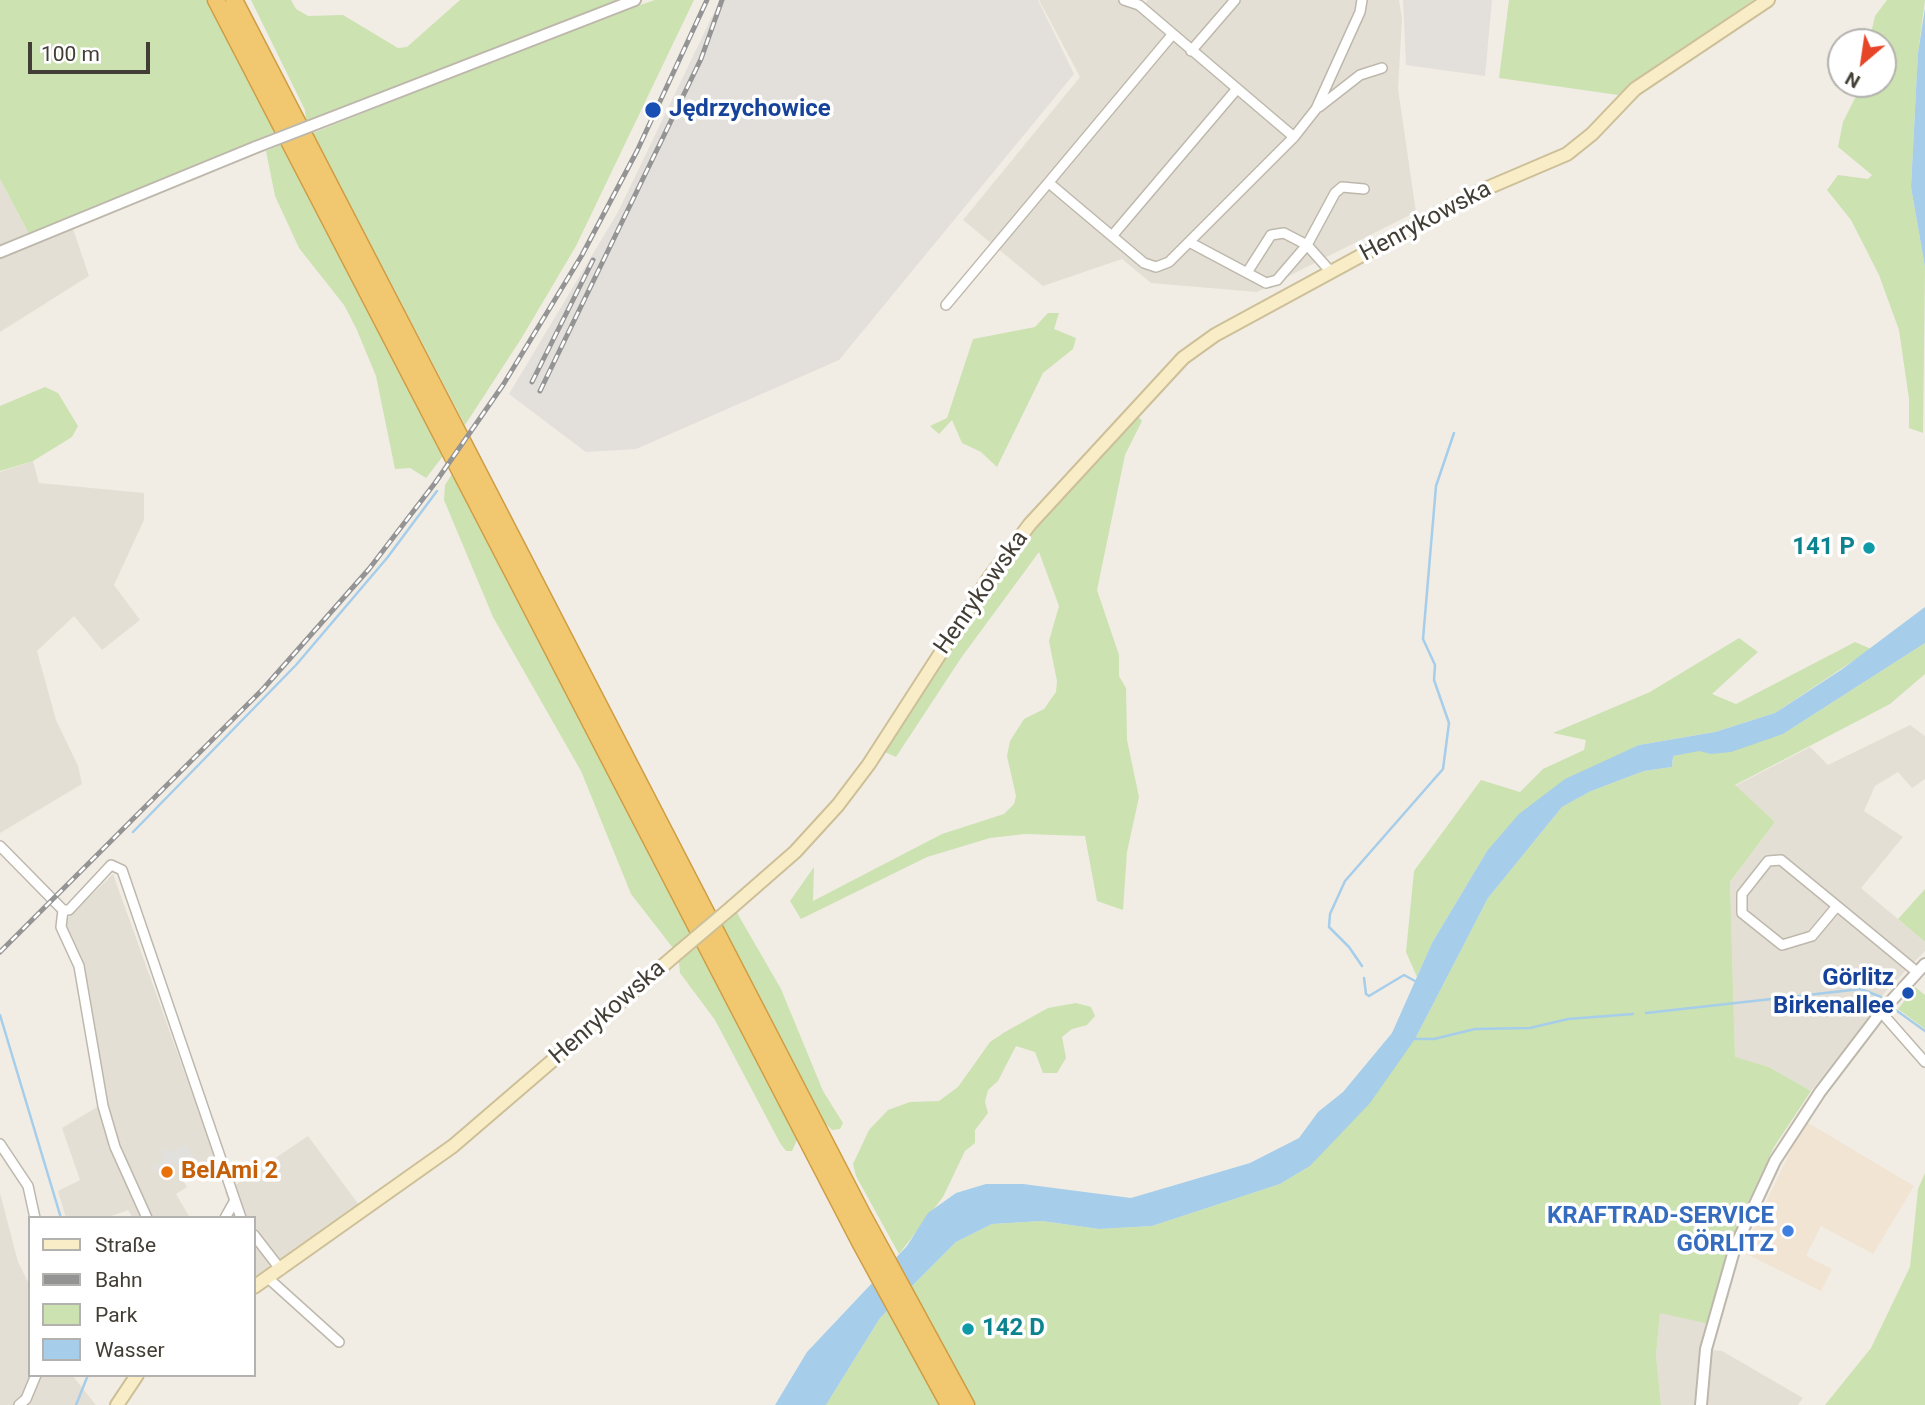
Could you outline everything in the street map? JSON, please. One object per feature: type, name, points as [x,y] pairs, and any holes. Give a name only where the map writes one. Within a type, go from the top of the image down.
[{"type":"highway","points":[[216,0],[890,1282],[949,1405]]},
{"type":"highway","points":[[234,0],[856,1219]]},
{"type":"highway","points":[[890,1282],[966,1405]]},
{"type":"main road","name":"Henrykowska","points":[[256,1286],[453,1146],[795,852],[838,805],[869,764],[989,578],[1030,524],[1183,358],[1215,335],[1478,192],[1567,154],[1592,134],[1636,89],[1768,0]]},
{"type":"main road","points":[[117,1405],[137,1377]]},
{"type":"street","points":[[0,252],[256,147],[635,0]]},
{"type":"street","points":[[1124,0],[1139,5],[1294,137]]},
{"type":"street","points":[[1191,51],[1235,0]]},
{"type":"street","points":[[1316,109],[1360,12],[1362,0]]},
{"type":"street","points":[[946,305],[1172,35]]},
{"type":"street","points":[[1049,183],[1144,263],[1156,267],[1169,262],[1341,86],[1360,75],[1382,68]]},
{"type":"street","points":[[1112,236],[1236,90]]},
{"type":"street","points":[[1189,242],[1248,271],[1262,282],[1271,283],[1287,270],[1307,245],[1335,193],[1342,187],[1364,189]]},
{"type":"street","points":[[1248,271],[1271,235],[1278,232],[1307,245],[1331,272]]},
{"type":"street","points":[[0,846],[63,911]]},
{"type":"street","points":[[1701,1405],[1706,1349],[1735,1247],[1757,1196],[1793,1130],[1881,1012],[1921,968],[1777,858],[1768,861],[1744,891],[1742,913],[1782,945],[1812,936],[1837,906]]},
{"type":"street","points":[[63,911],[69,910],[111,865],[122,870],[233,1202],[240,1216]]},
{"type":"street","points":[[63,911],[61,927],[79,966],[103,1106],[115,1147],[146,1216]]},
{"type":"street","points":[[1881,1012],[1925,1062]]},
{"type":"street","points":[[0,1143],[28,1186],[35,1216]]},
{"type":"street","points":[[226,1216],[233,1202]]},
{"type":"street","points":[[256,1238],[281,1270]]},
{"type":"street","points":[[268,1278],[339,1342]]},
{"type":"street","points":[[19,1405],[26,1399],[35,1377]]},
{"type":"shaded area","points":[[720,0],[1038,0],[1074,74],[839,360],[636,449],[586,452],[509,394],[618,212]]},
{"type":"shaded area","points":[[1039,0],[1138,0],[1145,3],[1148,0],[1399,0],[1402,19],[1398,89],[1416,212],[1257,292],[1151,283],[1122,259],[1043,286],[963,220],[1080,77]]},
{"type":"shaded area","points":[[1403,0],[1492,0],[1485,76],[1406,65]]},
{"type":"shaded area","points":[[0,179],[29,234],[69,217],[89,276],[0,332]]},
{"type":"shaded area","points":[[33,461],[39,483],[144,493],[144,520],[114,585],[140,620],[102,650],[74,616],[37,651],[56,720],[78,766],[82,784],[0,833],[0,472]]},
{"type":"shaded area","points":[[1910,725],[1925,736],[1925,779],[1912,788],[1898,772],[1875,786],[1864,811],[1903,837],[1861,888],[1925,942],[1925,951],[1885,992],[1867,1020],[1811,1091],[1769,1067],[1735,1058],[1730,882],[1775,822],[1735,786],[1810,747],[1828,765]]},
{"type":"shaded area","points":[[113,874],[216,1160],[182,1179],[187,1187],[176,1194],[189,1216],[132,1216],[128,1210],[112,1216],[65,1216],[58,1191],[80,1180],[62,1128],[104,1103],[82,966],[63,923]]},
{"type":"shaded area","points":[[1805,1121],[1914,1186],[1873,1254],[1821,1226],[1806,1256],[1832,1269],[1821,1291],[1742,1252]]},
{"type":"shaded area","points":[[308,1136],[359,1205],[256,1279],[256,1216],[220,1216],[228,1200],[225,1192]]},
{"type":"shaded area","points":[[186,1144],[195,1160],[178,1169],[174,1162],[156,1173],[153,1167],[163,1159],[160,1151],[168,1148],[171,1152]]},
{"type":"shaded area","points":[[0,1193],[18,1262],[28,1282],[28,1377],[74,1377],[96,1405],[0,1405]]},
{"type":"shaded area","points":[[1660,1312],[1709,1324],[1702,1349],[1722,1351],[1803,1398],[1798,1405],[1661,1405],[1656,1355]]},
{"type":"green space","points":[[0,0],[207,0],[277,133],[29,234],[0,179]]},
{"type":"green space","points":[[251,0],[291,0],[296,9],[308,16],[343,15],[398,48],[407,47],[460,0],[619,0],[306,121],[305,110]]},
{"type":"green space","points":[[655,0],[694,0],[576,246],[521,339],[465,425],[313,133],[590,22]]},
{"type":"green space","points":[[1509,0],[1753,0],[1618,95],[1499,78]]},
{"type":"green space","points":[[1887,0],[1925,0],[1918,53],[1911,187],[1925,267],[1923,433],[1909,428],[1909,399],[1899,330],[1879,275],[1851,220],[1827,190],[1838,175],[1868,179],[1872,175],[1838,147],[1843,122],[1855,98],[1897,98],[1897,28],[1872,28],[1875,16]]},
{"type":"green space","points":[[282,144],[443,456],[426,478],[410,468],[395,469],[376,376],[356,328],[344,305],[299,248],[275,196],[266,151]]},
{"type":"green space","points":[[1048,313],[1059,313],[1054,329],[1076,338],[1073,349],[1043,373],[997,467],[981,452],[962,443],[952,420],[939,434],[930,426],[947,418],[973,339],[1035,327]]},
{"type":"green space","points":[[45,387],[58,393],[78,426],[72,437],[33,461],[0,471],[0,406]]},
{"type":"green space","points":[[1136,414],[1142,421],[1125,455],[1097,590],[1119,655],[1119,676],[1126,688],[1127,740],[1139,797],[1127,852],[1123,910],[1097,901],[1085,836],[1025,834],[990,838],[927,857],[801,919],[790,901],[814,867],[813,901],[942,834],[1004,814],[1014,804],[1016,796],[1007,756],[1010,741],[1024,719],[1044,709],[1056,692],[1057,681],[1049,641],[1059,606],[1039,552],[961,658],[896,757],[885,752],[971,614],[1033,526]]},
{"type":"green space","points":[[452,474],[691,933],[673,948],[631,894],[581,771],[493,617],[444,500],[445,485]]},
{"type":"green space","points":[[1739,638],[1758,652],[1712,694],[1736,704],[1855,642],[1871,649],[1775,713],[1715,732],[1639,745],[1487,851],[1432,943],[1417,977],[1406,952],[1414,871],[1481,780],[1520,792],[1543,769],[1584,750],[1586,740],[1553,733],[1650,692]]},
{"type":"green space","points":[[1925,643],[1925,674],[1890,704],[1735,785],[1775,822],[1730,882],[1735,1057],[1769,1067],[1811,1091],[1774,1147],[1741,1217],[1709,1324],[1660,1313],[1656,1355],[1661,1405],[968,1405],[905,1293],[956,1242],[992,1224],[1042,1221],[1099,1229],[1152,1226],[1280,1184],[1310,1166],[1415,1039],[1488,898],[1562,807],[1591,791],[1644,771],[1672,767],[1673,756],[1699,750],[1711,754],[1783,734]]},
{"type":"green space","points":[[1925,889],[1925,942],[1898,919]]},
{"type":"green space","points":[[736,911],[781,989],[823,1091],[843,1123],[840,1129],[832,1130],[825,1123],[722,925]]},
{"type":"green space","points":[[697,946],[797,1140],[792,1151],[786,1151],[780,1143],[715,1020],[680,973],[679,962]]},
{"type":"green space","points":[[1915,987],[1925,995],[1925,1029],[1898,1009]]},
{"type":"green space","points":[[1076,1003],[1091,1007],[1095,1016],[1087,1025],[1072,1029],[1062,1037],[1066,1058],[1057,1073],[1043,1073],[1035,1052],[1016,1046],[998,1081],[988,1090],[985,1102],[988,1113],[975,1130],[975,1143],[965,1151],[943,1197],[899,1254],[856,1176],[853,1164],[869,1130],[888,1110],[910,1102],[939,1101],[958,1087],[990,1042],[1005,1032],[1048,1008]]},
{"type":"green space","points":[[1925,1173],[1925,1405],[1825,1405],[1871,1348],[1910,1267],[1918,1189]]},
{"type":"green space","points":[[893,1305],[949,1405],[826,1405],[880,1318]]},
{"type":"water","points":[[1925,8],[1925,267],[1911,187],[1918,53]]},
{"type":"water","points":[[1925,607],[1925,643],[1783,734],[1731,752],[1711,754],[1699,751],[1673,756],[1672,767],[1644,771],[1591,791],[1562,807],[1488,898],[1415,1039],[1370,1103],[1310,1166],[1280,1184],[1152,1226],[1099,1229],[1042,1221],[992,1224],[956,1242],[880,1318],[826,1405],[775,1405],[807,1352],[907,1246],[928,1213],[956,1193],[986,1184],[1023,1184],[1131,1198],[1250,1163],[1299,1138],[1318,1112],[1343,1092],[1392,1033],[1432,943],[1487,851],[1519,814],[1565,779],[1639,745],[1715,732],[1775,713],[1841,670]]},
{"type":"waterway","points":[[1362,966],[1349,947],[1329,927],[1330,914],[1345,881],[1443,769],[1449,723],[1434,680],[1435,665],[1423,639],[1436,486],[1454,433]]},
{"type":"waterway","points":[[133,832],[296,665],[387,558],[437,491]]},
{"type":"waterway","points":[[1364,978],[1366,994],[1369,996],[1404,975],[1415,981]]},
{"type":"waterway","points":[[1646,1013],[1861,989],[1881,997]]},
{"type":"waterway","points":[[1893,1008],[1925,1031]]},
{"type":"waterway","points":[[1412,1039],[1434,1039],[1475,1029],[1530,1028],[1568,1019],[1633,1014]]},
{"type":"waterway","points":[[0,1015],[60,1216]]},
{"type":"waterway","points":[[76,1405],[87,1377]]},
{"type":"railway","points":[[0,952],[263,689],[369,569],[435,483],[503,385],[582,255],[637,151],[707,0]]},
{"type":"railway","points":[[540,391],[701,59],[722,0]]},
{"type":"railway","points":[[532,382],[593,260]]},
{"type":"place","name":"Jędrzychowice","points":[[653,110]]},
{"type":"place","name":"141 P","points":[[1869,548]]},
{"type":"place","name":"Görlitz Birkenallee","points":[[1908,993]]},
{"type":"place","name":"BelAmi 2","points":[[167,1172]]},
{"type":"place","name":"KRAFTRAD-SERVICE GÖRLITZ","points":[[1788,1231]]},
{"type":"place","name":"142 D","points":[[968,1329]]}]
